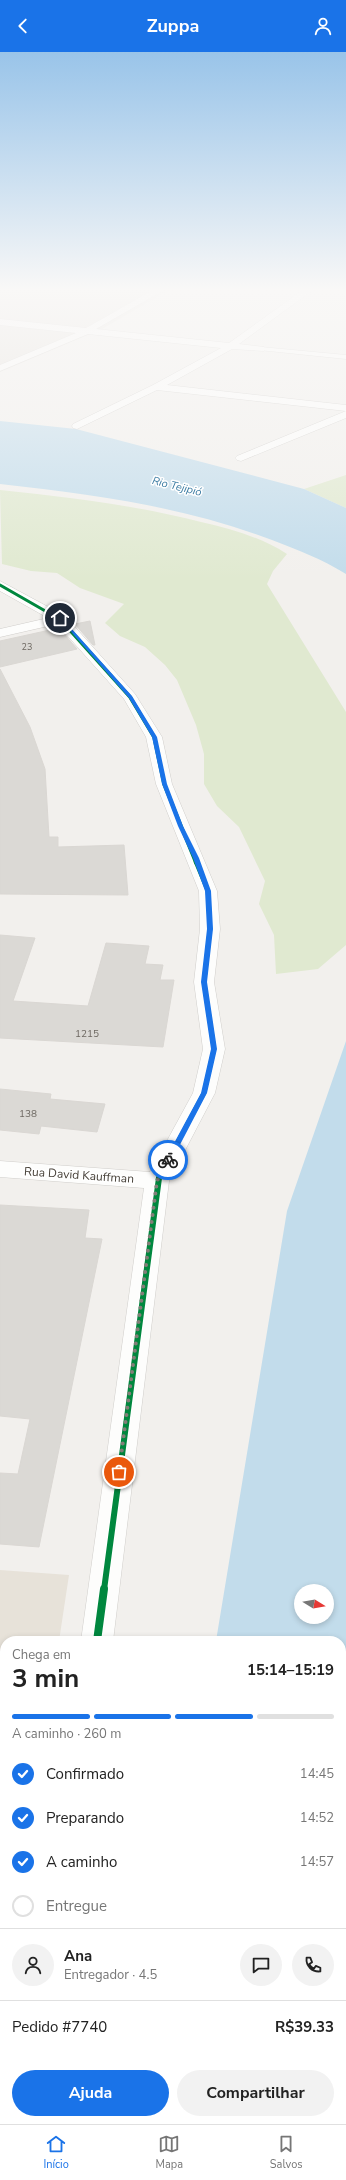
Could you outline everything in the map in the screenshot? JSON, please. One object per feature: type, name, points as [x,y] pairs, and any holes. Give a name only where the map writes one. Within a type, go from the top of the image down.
[{"type":"street","points":[[77,426],[156,387],[346,408]]},
{"type":"street","points":[[241,458],[346,414]]},
{"type":"street","points":[[0,585],[60,618],[130,697],[154,737],[164,784],[180,826],[196,858],[208,891],[210,929],[204,982],[214,1049],[204,1093],[157,1181],[98,1636]]},
{"type":"street","points":[[0,634],[60,618]]},
{"type":"street","name":"Rua David Kauffman","points":[[0,1170],[157,1181]]},
{"type":"shaded area","points":[[0,1570],[69,1575],[60,1636],[0,1636]]},
{"type":"green space","points":[[346,475],[346,508],[304,489]]},
{"type":"green space","points":[[0,490],[101,502],[176,516],[246,534],[287,554],[273,571],[267,584],[346,712],[346,945],[318,969],[276,974],[274,935],[259,904],[265,881],[239,827],[217,806],[204,784],[204,754],[196,725],[177,680],[165,665],[145,647],[120,636],[105,623],[124,604],[80,588],[57,573],[31,571],[2,564]]},
{"type":"water","name":"Rio Tejipió","points":[[0,421],[76,429],[304,489],[346,508],[346,574],[319,559],[272,540],[172,510],[104,497],[0,484]]},
{"type":"water","points":[[346,1041],[346,1636],[217,1636],[287,1211]]},
{"type":"building","points":[[90,621],[95,645],[93,645],[75,624]]},
{"type":"building","points":[[59,628],[77,649],[0,667],[0,641]]},
{"type":"building","points":[[0,669],[30,727],[45,769],[49,837],[58,837],[58,847],[124,845],[128,895],[0,894]]},
{"type":"building","points":[[0,935],[35,938],[13,1001],[88,1006],[106,943],[149,946],[145,964],[163,965],[160,980],[174,980],[163,1047],[0,1038]]},
{"type":"building","points":[[0,1089],[51,1094],[50,1099],[105,1104],[97,1132],[41,1126],[39,1134],[0,1130]]},
{"type":"building","points":[[0,1205],[89,1210],[85,1238],[102,1239],[39,1547],[0,1544],[0,1473],[18,1474],[30,1419],[0,1416]]},
{"type":"cycle path","points":[[0,585],[60,619],[130,697],[154,737],[164,784],[208,891],[210,929],[204,982],[214,1049],[204,1093],[157,1181],[98,1636]]},
{"type":"way so far","points":[[119,1472],[157,1181],[168,1160]]},
{"type":"route","points":[[60,618],[90,650],[130,697],[154,737],[164,784],[180,826],[196,858],[208,891],[210,929],[204,982],[214,1049],[204,1093],[168,1160]]}]
